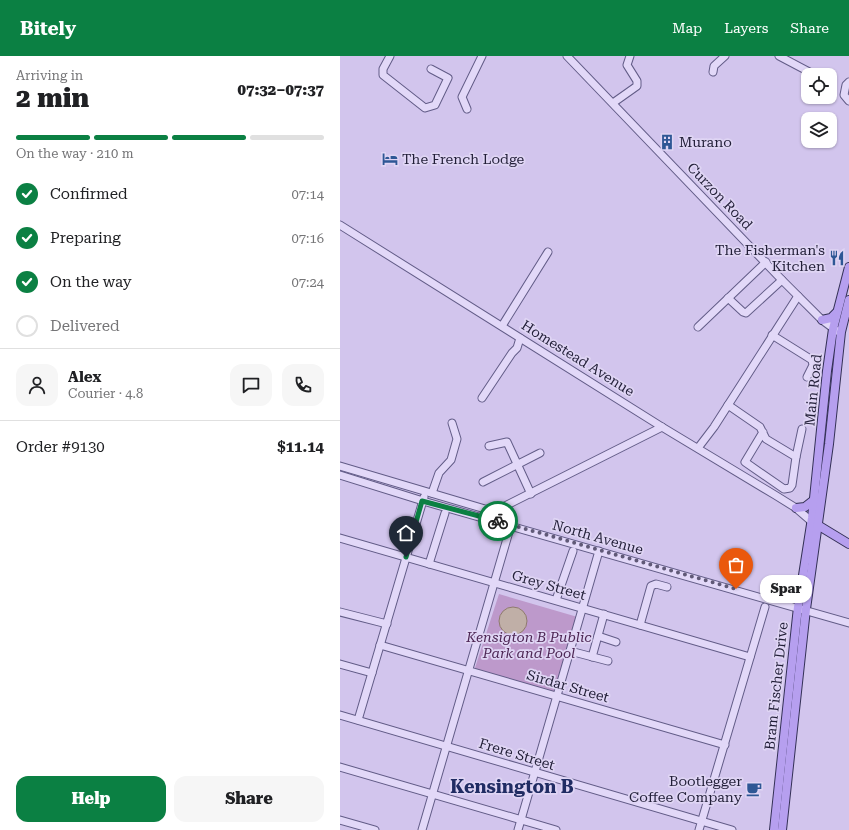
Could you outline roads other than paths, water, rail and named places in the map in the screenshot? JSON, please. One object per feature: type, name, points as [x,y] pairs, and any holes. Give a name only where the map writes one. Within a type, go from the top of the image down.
[{"type":"main road","name":"Main Road","points":[[815,522],[837,331],[836,313],[849,267]]},
{"type":"main road","name":"Main Road","points":[[815,522],[814,500],[837,331],[849,300]]},
{"type":"main road","points":[[822,320],[831,318],[836,313]]},
{"type":"main road","points":[[799,511],[814,500]]},
{"type":"main road","points":[[815,522],[835,537],[849,544]]},
{"type":"main road","points":[[815,522],[849,540]]},
{"type":"main road","name":"Bram Fischer Drive","points":[[782,830],[806,610],[816,548],[815,522]]},
{"type":"main road","name":"Bram Fischer Drive","points":[[774,830],[798,607],[815,522]]},
{"type":"main road","points":[[816,548],[824,538],[835,537]]},
{"type":"street","points":[[390,56],[383,69],[383,75],[425,108],[435,105],[448,78],[431,69]]},
{"type":"street","points":[[467,109],[462,97],[482,56]]},
{"type":"street","name":"Curzon Road","points":[[567,56],[782,280],[822,320],[837,331]]},
{"type":"street","points":[[613,103],[637,86],[637,81],[627,66],[627,61],[630,56]]},
{"type":"street","points":[[714,72],[714,66],[724,56]]},
{"type":"street","points":[[779,56],[802,68]]},
{"type":"street","points":[[849,82],[846,85],[844,95],[849,101]]},
{"type":"street","name":"Homestead Avenue","points":[[340,225],[502,326],[519,341],[700,450],[815,522]]},
{"type":"street","points":[[502,326],[548,252]]},
{"type":"street","points":[[698,327],[766,262]]},
{"type":"street","points":[[728,298],[746,313],[782,280]]},
{"type":"street","points":[[700,450],[797,295]]},
{"type":"street","points":[[772,335],[812,360],[813,365],[807,378]]},
{"type":"street","points":[[482,398],[512,353],[513,346],[519,341]]},
{"type":"street","points":[[728,405],[760,427],[766,439],[796,457]]},
{"type":"street","points":[[358,720],[422,501],[429,492],[439,473],[451,460],[457,439],[452,424]]},
{"type":"street","points":[[340,466],[494,510],[500,510],[662,427]]},
{"type":"street","points":[[763,432],[746,459],[747,464],[787,489],[792,485],[802,430]]},
{"type":"street","points":[[489,446],[506,442],[533,493]]},
{"type":"street","points":[[483,482],[518,466],[540,453]]},
{"type":"street","name":"North Avenue","points":[[340,475],[422,501],[511,525],[798,607],[816,615],[849,623]]},
{"type":"street","points":[[429,564],[445,514]]},
{"type":"street","points":[[422,830],[511,525]]},
{"type":"street","name":"Grey Street","points":[[340,538],[750,657]]},
{"type":"street","points":[[556,600],[573,551]]},
{"type":"street","points":[[518,830],[599,551]]},
{"type":"street","points":[[640,625],[651,586],[656,584],[667,587]]},
{"type":"street","points":[[699,830],[765,607]]},
{"type":"street","points":[[340,612],[387,624]]},
{"type":"street","points":[[592,657],[604,614]]},
{"type":"street","points":[[598,636],[616,642]]},
{"type":"street","name":"Sirdar Street","points":[[380,645],[725,745]]},
{"type":"street","points":[[570,651],[608,661]]},
{"type":"street","points":[[340,664],[372,673]]},
{"type":"street","name":"Frere Street","points":[[340,715],[732,830]]},
{"type":"street","points":[[340,767],[556,830]]},
{"type":"street","points":[[340,820],[376,830]]},
{"type":"place","name":"Murano","points":[[667,142]]},
{"type":"place","name":"The French Lodge","points":[[390,159]]},
{"type":"place","name":"The Fisherman's Kitchen","points":[[837,258]]},
{"type":"place","name":"Spar","points":[[736,589]]},
{"type":"place","name":"Bootlegger Coffee Company","points":[[754,789]]},
{"type":"district","name":"Kensington B","points":[[512,786]]},
{"type":"park label","name":"Kensigton B Public Park and Pool","points":[[529,646]]}]
